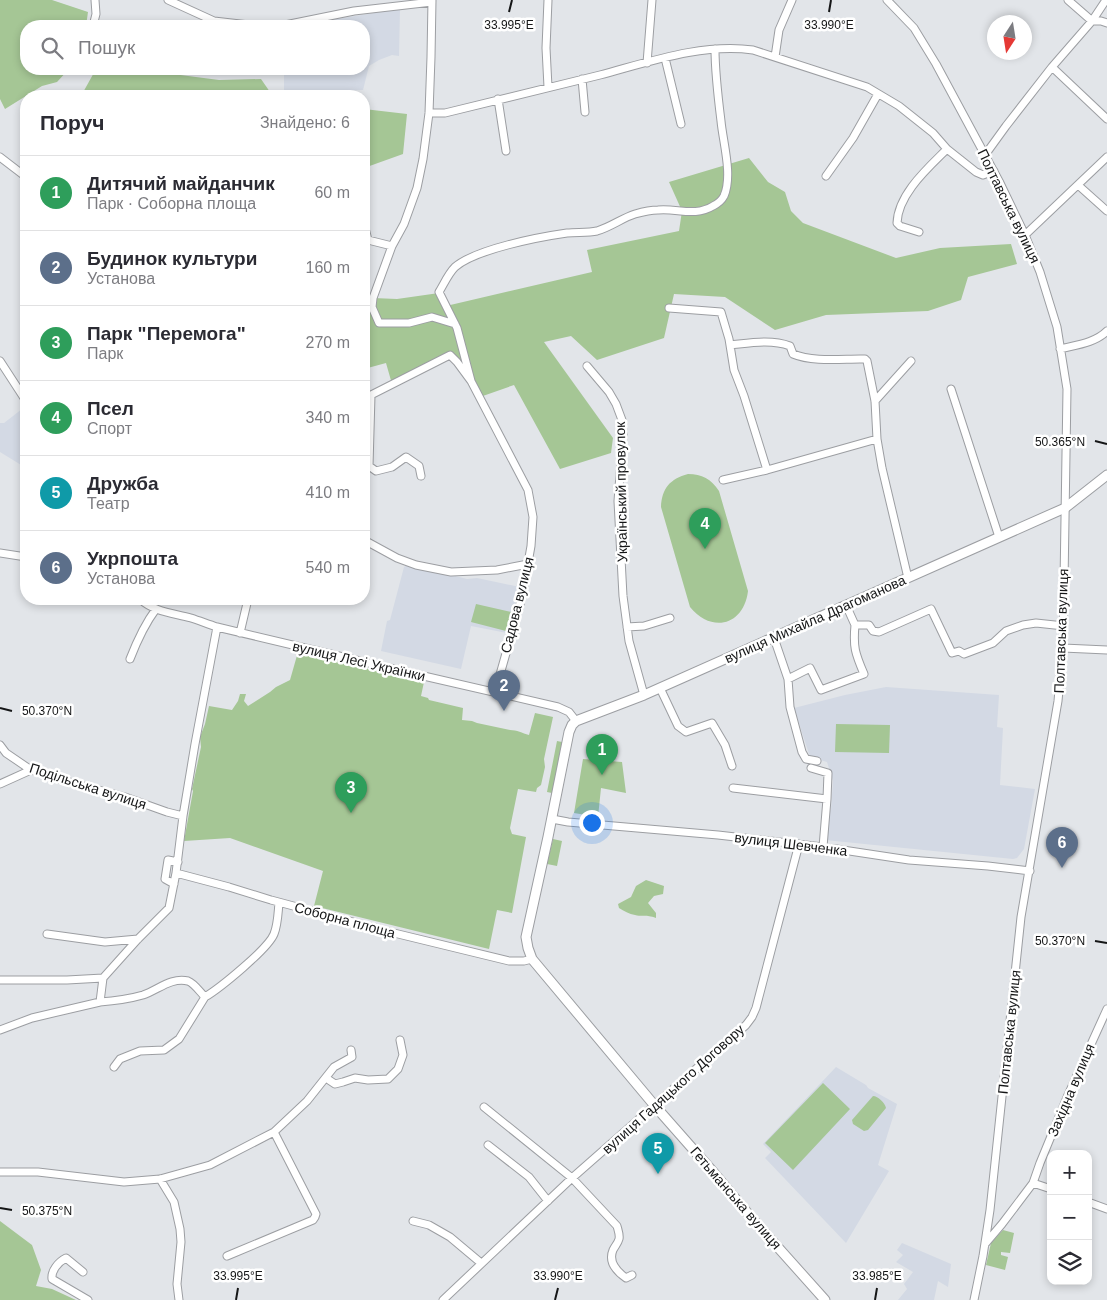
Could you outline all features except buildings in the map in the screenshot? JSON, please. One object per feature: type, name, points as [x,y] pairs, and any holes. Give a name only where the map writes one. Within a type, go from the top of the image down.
[{"type":"street","points":[[94,20],[95,0]]},
{"type":"street","points":[[168,0],[212,20]]},
{"type":"street","points":[[187,9],[188,0]]},
{"type":"street","points":[[548,0],[546,48],[548,87]]},
{"type":"street","points":[[647,63],[652,0]]},
{"type":"street","points":[[775,57],[779,30],[792,0]]},
{"type":"street","name":"Полтавська вулиця","points":[[887,0],[914,28],[936,64],[994,171],[1025,235],[1043,281],[1057,327],[1067,389],[1064,648],[1058,701],[1021,916],[985,1244],[974,1300]]},
{"type":"street","points":[[1068,0],[1092,21],[1107,23]]},
{"type":"street","points":[[985,156],[1052,67],[1092,21],[1106,0]]},
{"type":"street","points":[[313,20],[354,11],[432,1],[429,114],[423,158],[416,188],[404,224],[392,246],[373,298],[372,307],[380,323],[409,323],[432,317],[456,324]]},
{"type":"street","points":[[429,114],[445,113],[665,58],[704,50],[736,48],[753,50],[866,87],[899,106],[932,132],[947,149],[976,172],[982,175],[994,171]]},
{"type":"street","name":"Садова вулиця","points":[[471,381],[456,324],[439,292],[447,277],[456,267],[473,257],[495,249],[546,236],[574,232],[594,232],[616,224],[635,214],[659,209],[704,211],[723,198],[727,182],[726,158],[715,71],[715,49]]},
{"type":"street","points":[[665,58],[681,124]]},
{"type":"street","points":[[1052,67],[1107,119]]},
{"type":"street","points":[[582,79],[585,112]]},
{"type":"street","points":[[826,176],[853,138],[878,94]]},
{"type":"street","points":[[498,99],[506,151]]},
{"type":"street","points":[[919,232],[900,226],[897,223],[899,213],[914,184],[947,149]]},
{"type":"street","points":[[0,157],[20,172]]},
{"type":"street","points":[[1025,235],[1107,157]]},
{"type":"street","points":[[1078,185],[1107,211]]},
{"type":"street","points":[[370,240],[392,246]]},
{"type":"street","points":[[669,308],[721,312],[730,345],[734,370],[767,470]]},
{"type":"street","points":[[1060,350],[1095,340],[1107,331]]},
{"type":"street","points":[[730,345],[758,342],[783,343],[790,346],[793,354],[812,359],[865,359],[875,400],[877,439],[882,468],[908,578]]},
{"type":"street","name":"Садова вулиця","points":[[370,395],[450,355],[458,362],[471,381],[528,490],[533,517],[531,546],[522,597],[495,692]]},
{"type":"street","points":[[0,361],[20,392]]},
{"type":"street","points":[[875,400],[911,361]]},
{"type":"street","name":"Український провулок","points":[[587,366],[609,392],[622,420],[623,435],[618,500],[623,596],[629,641],[644,695]]},
{"type":"street","points":[[951,389],[999,537]]},
{"type":"street","points":[[723,480],[767,470],[877,439]]},
{"type":"street","points":[[370,467],[376,472],[392,467],[406,456],[419,466],[421,476]]},
{"type":"street","name":"вулиця Михайла Драгоманова","points":[[576,721],[644,695],[1065,508],[1107,475]]},
{"type":"street","points":[[370,543],[397,558],[416,565],[451,572],[497,570],[528,564]]},
{"type":"street","points":[[0,553],[20,556]]},
{"type":"street","name":"вулиця Лесі Українки","points":[[147,605],[240,633],[558,707],[569,712],[576,721]]},
{"type":"street","points":[[240,633],[247,605]]},
{"type":"street","points":[[788,679],[810,668],[821,690],[864,674],[856,656],[853,642],[855,625],[846,605]]},
{"type":"street","points":[[130,659],[145,624],[156,609]]},
{"type":"street","points":[[855,625],[869,625],[873,631],[878,632],[931,609],[952,653],[958,651],[964,654],[993,643],[1006,630],[1023,625],[1036,623],[1064,626]]},
{"type":"street","points":[[627,628],[644,626],[670,618]]},
{"type":"street","points":[[100,1002],[103,978],[138,939],[170,908],[195,744],[217,627]]},
{"type":"street","points":[[774,638],[788,679],[790,707],[802,752],[806,759],[817,760]]},
{"type":"street","points":[[1064,648],[1107,650]]},
{"type":"street","points":[[660,688],[678,726],[686,732],[712,723],[725,745],[732,766]]},
{"type":"street","points":[[532,959],[526,937],[569,732],[576,721]]},
{"type":"street","name":"Подільська вулиця","points":[[0,745],[3,752],[31,770],[183,816]]},
{"type":"street","points":[[811,768],[828,774],[823,847]]},
{"type":"street","points":[[0,784],[31,770]]},
{"type":"street","points":[[733,788],[827,799]]},
{"type":"street","name":"вулиця Шевченка","points":[[552,819],[799,844],[909,860],[1030,871]]},
{"type":"street","name":"вулиця Гадяцького Договору","points":[[443,1300],[572,1178],[655,1106],[752,1017],[756,1008],[799,844]]},
{"type":"street","points":[[174,884],[165,879],[168,860],[178,862]]},
{"type":"street","name":"Соборна площа","points":[[176,873],[279,902],[509,961],[532,959]]},
{"type":"street","points":[[114,1067],[120,1059],[140,1051],[164,1050],[179,1039],[205,997],[240,970],[270,942],[275,932],[279,902]]},
{"type":"street","points":[[47,934],[105,942],[138,939]]},
{"type":"street","name":"Гетьманська вулиця","points":[[532,959],[655,1106],[825,1300]]},
{"type":"street","points":[[0,980],[103,978]]},
{"type":"street","points":[[0,1030],[32,1018],[100,1002],[143,995],[180,980],[191,982],[205,997]]},
{"type":"street","name":"Західна вулиця","points":[[985,1244],[1034,1183],[1040,1163],[1068,1095],[1107,1009]]},
{"type":"street","points":[[326,1078],[335,1084],[355,1078],[368,1080],[388,1079],[398,1069],[403,1055],[400,1040]]},
{"type":"street","points":[[0,1172],[38,1172],[124,1182],[160,1179],[210,1164],[274,1132],[307,1100],[334,1067],[352,1057],[351,1050]]},
{"type":"street","points":[[484,1107],[572,1178],[617,1226],[619,1240],[611,1259],[613,1265],[626,1278],[632,1275]]},
{"type":"street","points":[[227,1256],[313,1220],[315,1217],[316,1214],[274,1132]]},
{"type":"street","points":[[488,1146],[529,1177],[548,1201]]},
{"type":"street","points":[[160,1179],[174,1202],[180,1229],[181,1242],[177,1284],[179,1300]]},
{"type":"street","points":[[1034,1183],[1047,1188]]},
{"type":"street","points":[[1092,1203],[1107,1209]]},
{"type":"street","points":[[413,1221],[429,1225],[450,1237],[480,1263]]},
{"type":"street","points":[[83,1272],[66,1258],[60,1261],[51,1275],[52,1280],[88,1300]]},
{"type":"shaded area","points":[[400,9],[399,56],[392,55],[370,65],[370,20],[330,20]]},
{"type":"shaded area","points":[[284,75],[367,75],[363,90],[284,90]]},
{"type":"shaded area","points":[[20,411],[20,464],[0,452],[0,423],[4,423]]},
{"type":"shaded area","points":[[409,564],[467,579],[477,578],[520,587],[507,633],[471,626],[461,669],[381,651],[387,621],[390,620],[404,567]]},
{"type":"shaded area","points":[[886,687],[999,695],[997,727],[1003,728],[1000,785],[1035,789],[1024,849],[1017,858],[825,840],[826,818],[831,809],[833,781],[827,762],[810,757],[794,708]]},
{"type":"shaded area","points":[[836,1067],[897,1104],[878,1165],[889,1171],[846,1243],[765,1158],[771,1152],[763,1144]]},
{"type":"shaded area","points":[[902,1243],[951,1264],[948,1287],[938,1281],[934,1300],[898,1300],[907,1289],[904,1284],[913,1272],[896,1262],[903,1255],[897,1250]]},
{"type":"green space","points":[[0,0],[52,0],[88,12],[87,20],[20,20],[20,75],[63,75],[57,82],[36,90],[20,90],[20,100],[5,109],[0,99]]},
{"type":"green space","points":[[93,75],[180,75],[219,80],[261,79],[269,90],[84,90]]},
{"type":"green space","points":[[370,110],[407,114],[403,154],[370,166]]},
{"type":"green space","points":[[749,158],[768,182],[785,192],[791,211],[803,223],[896,258],[940,248],[1011,244],[1017,264],[968,277],[961,300],[928,311],[826,315],[775,330],[725,297],[674,294],[664,338],[597,360],[571,336],[544,342],[613,438],[611,453],[560,469],[514,385],[480,397],[450,355],[392,384],[386,363],[370,367],[370,302],[373,298],[397,299],[439,293],[446,306],[592,272],[587,250],[679,231],[682,211],[669,182]]},
{"type":"green space","points":[[688,474],[706,478],[719,491],[748,591],[740,612],[726,622],[708,621],[690,607],[661,507],[663,495],[668,485]]},
{"type":"green space","points":[[476,604],[511,612],[506,631],[471,622]]},
{"type":"green space","points":[[298,652],[424,682],[421,696],[429,700],[463,708],[462,720],[515,730],[529,735],[535,713],[553,717],[544,759],[545,767],[541,785],[537,788],[536,792],[518,789],[510,828],[512,834],[526,837],[512,913],[497,910],[489,949],[314,906],[323,871],[230,838],[184,841],[201,747],[200,737],[209,706],[232,710],[240,694],[246,694],[244,701],[248,706],[290,680]]},
{"type":"green space","points":[[836,724],[890,725],[889,753],[835,752]]},
{"type":"green space","points":[[557,741],[562,742],[552,793],[547,792]]},
{"type":"green space","points":[[583,759],[622,762],[626,793],[601,788],[598,817],[574,813]]},
{"type":"green space","points":[[553,839],[562,841],[557,866],[547,864]]},
{"type":"green space","points":[[646,880],[664,886],[663,894],[654,896],[648,903],[656,913],[656,918],[633,915],[619,908],[618,904],[631,897],[636,886]]},
{"type":"green space","points":[[823,1083],[850,1109],[793,1170],[765,1143]]},
{"type":"green space","points":[[873,1096],[881,1100],[886,1108],[868,1130],[864,1131],[853,1124],[852,1120]]},
{"type":"green space","points":[[0,1221],[32,1245],[41,1270],[36,1286],[52,1289],[76,1300],[0,1300]]},
{"type":"green space","points":[[1003,1230],[1014,1233],[1010,1253],[1001,1252],[1001,1255],[1008,1257],[1005,1270],[986,1265],[991,1243]]},
{"type":"place","name":"Псел","points":[[705,549]]},
{"type":"place","name":"Будинок культури","points":[[504,711]]},
{"type":"place","name":"Дитячий майданчик","points":[[602,775]]},
{"type":"place","name":"Парк \"Перемога\"","points":[[351,813]]},
{"type":"place","name":"Укрпошта","points":[[1062,868]]},
{"type":"place","name":"Дружба","points":[[658,1174]]}]
